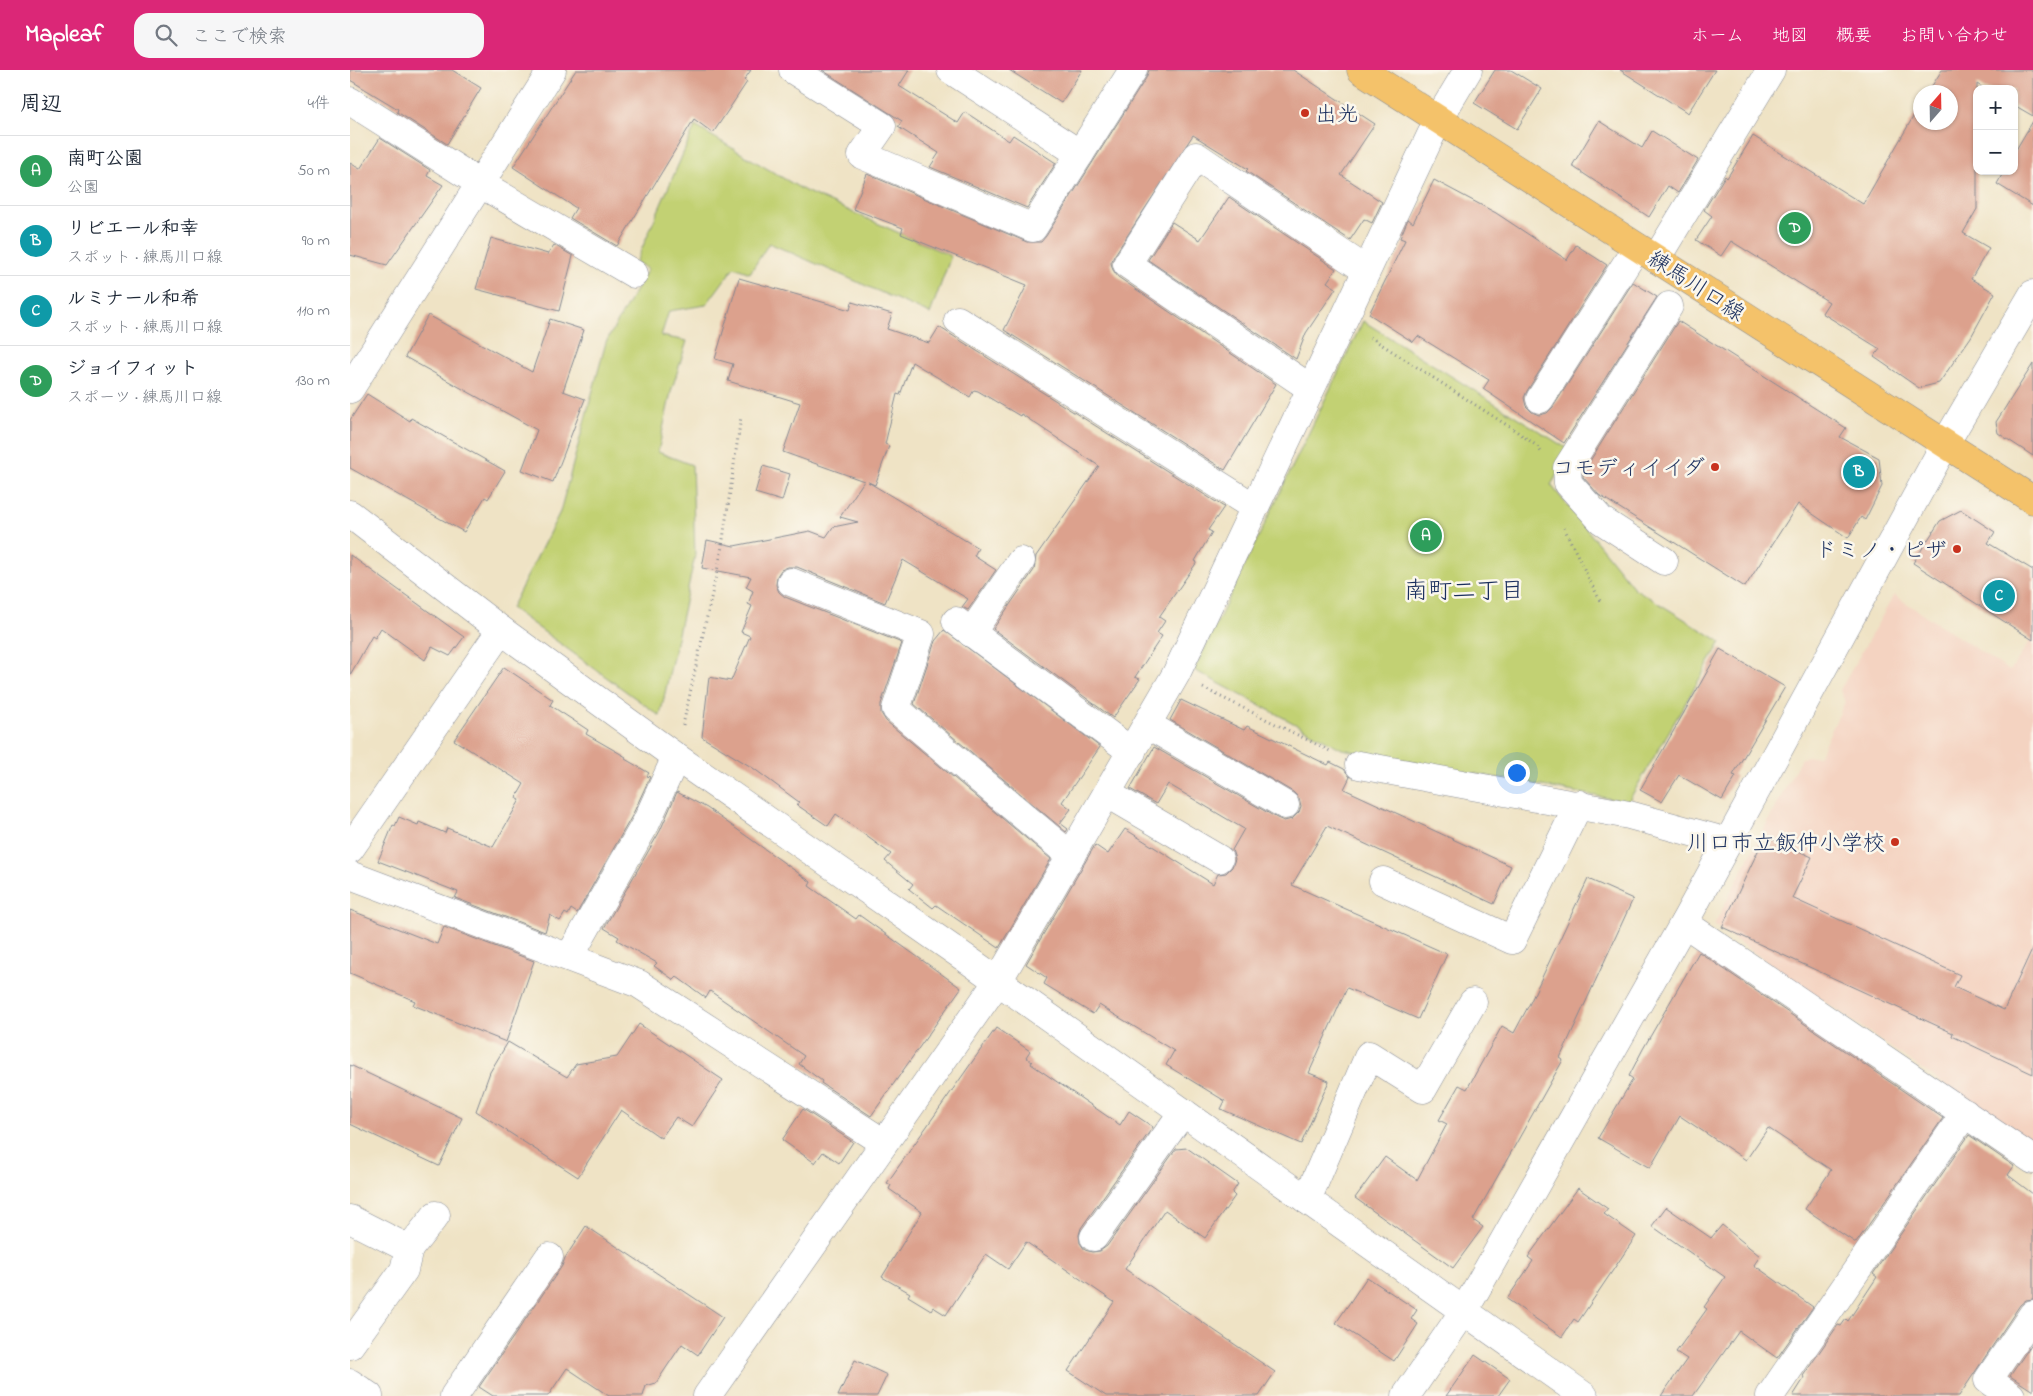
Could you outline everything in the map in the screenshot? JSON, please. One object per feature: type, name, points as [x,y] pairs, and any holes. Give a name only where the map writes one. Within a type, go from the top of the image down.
[{"type":"main road","name":"練馬川口線","points":[[1361,70],[2033,500]]},
{"type":"street","points":[[350,389],[552,70]]},
{"type":"street","points":[[793,70],[882,126],[862,155],[1033,228],[1133,70]]},
{"type":"street","points":[[951,70],[1080,154]]},
{"type":"street","points":[[706,1396],[998,981],[1148,725],[1176,674],[1438,120],[1468,70]]},
{"type":"street","points":[[1540,399],[1647,253],[1771,70]]},
{"type":"street","points":[[350,101],[481,184],[634,274]]},
{"type":"street","points":[[1310,388],[1127,264],[1196,156],[1366,270]]},
{"type":"street","points":[[1406,1396],[1464,1311],[1684,924],[1945,444],[2033,294]]},
{"type":"street","points":[[1664,561],[1601,520],[1568,483],[1568,468],[1669,306]]},
{"type":"street","points":[[958,320],[1254,508]]},
{"type":"street","points":[[350,514],[501,630],[676,757],[998,981],[1584,1396]]},
{"type":"street","points":[[1021,561],[964,627],[1132,752]]},
{"type":"street","points":[[791,582],[921,634],[896,709],[1071,856]]},
{"type":"street","points":[[350,849],[501,630]]},
{"type":"street","points":[[1148,725],[1285,805]]},
{"type":"street","points":[[570,956],[646,823],[676,757]]},
{"type":"street","points":[[1359,765],[1629,814],[1728,842]]},
{"type":"street","points":[[1108,794],[1219,859]]},
{"type":"street","points":[[1383,881],[1512,940],[1579,804]]},
{"type":"street","points":[[350,875],[570,956],[639,984],[884,1143]]},
{"type":"street","points":[[1684,924],[2033,1160]]},
{"type":"street","points":[[1307,1200],[1368,1055],[1423,1089],[1473,1002]]},
{"type":"street","points":[[1094,1237],[1183,1112]]},
{"type":"street","points":[[1770,1396],[1965,1113]]},
{"type":"street","points":[[350,1345],[404,1270],[409,1249],[436,1215]]},
{"type":"street","points":[[350,1219],[409,1249]]},
{"type":"street","points":[[454,1396],[550,1257]]},
{"type":"street","points":[[2011,1396],[1988,1380],[2033,1314]]},
{"type":"street","points":[[350,1383],[370,1396]]},
{"type":"path","points":[[1361,339],[1370,337],[1516,431],[1537,446],[1545,459]]},
{"type":"path","points":[[676,757],[722,553],[741,417]]},
{"type":"path","points":[[1561,520],[1600,601]]},
{"type":"path","points":[[1176,674],[1359,765]]},
{"type":"shaded area","name":"川口市立飯仲小学校","points":[[1894,595],[2010,671],[2033,637],[2033,1146],[1714,925],[1801,758],[1819,756],[1845,702],[1840,690]]},
{"type":"green space","points":[[695,126],[805,191],[951,256],[930,314],[769,243],[750,273],[734,267],[706,305],[669,311],[661,336],[687,341],[671,392],[658,452],[692,465],[695,556],[660,716],[511,608],[560,512],[606,342],[648,269],[636,262]]},
{"type":"green space","points":[[1363,321],[1571,451],[1551,485],[1634,588],[1721,642],[1628,802],[1342,749],[1194,670]]},
{"type":"building","points":[[350,70],[452,70],[481,88],[447,144],[397,112],[398,109],[350,80]]},
{"type":"building","points":[[576,70],[751,70],[744,80],[747,82],[713,133],[694,119],[617,246],[570,218],[576,208],[513,167]]},
{"type":"building","points":[[822,70],[909,70],[899,86],[958,123],[965,112],[1009,141],[1013,135],[1056,163],[1027,208],[930,167],[939,153],[898,127],[902,121]]},
{"type":"building","points":[[1009,70],[1082,70],[1061,103]]},
{"type":"building","points":[[1149,70],[1293,70],[1375,124],[1341,175],[1382,202],[1372,223],[1364,219],[1350,240],[1246,171],[1248,169],[1193,135],[1114,256],[1111,263],[1118,277],[1276,384],[1225,470],[1004,330],[1027,285],[901,234],[903,228],[853,209],[867,174],[1027,242],[1041,242],[1146,78]]},
{"type":"building","points":[[1495,70],[1511,70],[1542,89],[1517,129],[1474,103]]},
{"type":"building","points":[[1620,70],[1715,70],[1688,113]]},
{"type":"building","points":[[1942,70],[2033,70],[2033,116],[2018,107],[2018,85],[1973,85],[1973,175],[1977,175],[1977,209],[1963,233],[1989,248],[1971,279],[1995,293],[1971,337],[1939,383],[1919,388],[1874,357],[1880,349],[1822,313],[1829,302],[1731,241],[1721,256],[1696,240],[1712,216],[1704,210],[1725,176],[1727,178],[1753,136],[1863,204],[1913,117],[1913,130],[1958,130],[1958,85],[1932,85]]},
{"type":"building","points":[[1599,121],[1642,148],[1652,131],[1698,160],[1678,193],[1668,186],[1649,217],[1572,166]]},
{"type":"building","points":[[2033,121],[2033,206],[1997,184],[2002,175],[2018,175],[2018,146]]},
{"type":"building","points":[[380,138],[430,170],[427,176],[443,185],[387,265],[350,255],[350,163],[360,169]]},
{"type":"building","points":[[1434,180],[1496,213],[1567,260],[1576,245],[1607,265],[1527,391],[1524,398],[1526,406],[1532,412],[1539,415],[1547,413],[1553,407],[1633,282],[1657,297],[1564,443],[1483,389],[1489,380],[1418,336],[1413,342],[1369,314],[1405,240],[1400,238],[1408,219],[1413,223]]},
{"type":"building","points":[[1229,197],[1336,269],[1327,282],[1336,288],[1306,333],[1296,359],[1148,260],[1172,222],[1200,240]]},
{"type":"building","points":[[491,238],[548,254],[554,245],[573,256],[559,311],[476,289]]},
{"type":"building","points":[[739,278],[850,310],[852,302],[892,314],[887,329],[929,343],[939,327],[1224,507],[1208,530],[1212,532],[1195,561],[1197,562],[1159,617],[1165,621],[1157,633],[1162,636],[1135,677],[1140,679],[1113,718],[993,629],[1034,570],[1036,556],[1099,466],[1021,414],[1020,416],[978,391],[974,390],[970,397],[912,362],[900,395],[897,394],[885,444],[889,446],[875,485],[868,482],[978,548],[974,556],[996,570],[968,610],[962,607],[968,599],[903,560],[885,603],[797,567],[788,567],[781,570],[777,576],[776,585],[779,592],[785,597],[902,643],[881,704],[881,713],[886,721],[1051,859],[999,948],[936,905],[933,908],[909,889],[913,884],[885,861],[891,854],[836,814],[828,826],[797,805],[799,802],[753,768],[702,737],[709,677],[731,681],[750,636],[741,632],[752,606],[748,604],[753,591],[746,587],[751,577],[702,568],[707,540],[734,546],[810,531],[826,537],[833,527],[858,522],[840,517],[864,481],[783,452],[800,403],[728,381],[733,364],[715,359]]},
{"type":"building","points":[[428,315],[532,372],[550,319],[584,330],[563,391],[585,399],[553,482],[522,470],[537,430],[405,357]]},
{"type":"building","points":[[1678,321],[1846,428],[1840,437],[1879,458],[1882,486],[1865,520],[1861,517],[1848,538],[1798,504],[1745,587],[1599,495],[1583,477],[1583,472]]},
{"type":"building","points":[[2033,364],[2033,456],[1998,433],[1996,422]]},
{"type":"building","points":[[367,394],[410,421],[411,418],[505,471],[488,499],[485,497],[464,532],[350,468],[350,420]]},
{"type":"building","points":[[763,466],[790,474],[782,501],[755,493]]},
{"type":"building","points":[[1961,510],[1995,532],[1988,543],[2033,570],[2033,640],[1913,563],[1940,521]]},
{"type":"building","points":[[350,555],[464,637],[450,656],[432,647],[425,660],[381,628],[375,638],[372,636],[350,675]]},
{"type":"building","points":[[944,630],[1100,747],[1062,802],[1071,809],[1060,823],[1068,829],[1066,832],[914,704],[935,641]]},
{"type":"building","points":[[1720,649],[1785,687],[1733,775],[1736,776],[1722,800],[1679,775],[1662,802],[1640,790]]},
{"type":"building","points":[[504,667],[553,700],[550,705],[588,730],[586,734],[626,757],[625,759],[649,773],[647,776],[650,777],[632,816],[577,913],[571,909],[568,915],[565,913],[560,921],[550,915],[545,932],[455,898],[458,892],[378,861],[393,825],[395,826],[399,817],[418,825],[419,822],[445,833],[447,828],[493,847],[520,800],[516,798],[524,784],[454,740]]},
{"type":"building","points":[[1181,700],[1244,730],[1247,726],[1328,765],[1330,762],[1344,769],[1350,777],[1344,789],[1511,866],[1494,904],[1327,826],[1292,885],[1447,954],[1418,1019],[1347,988],[1309,1073],[1329,1081],[1301,1144],[1221,1109],[1225,1101],[1166,1065],[1174,1051],[1099,1005],[1093,1014],[1044,984],[1047,978],[1026,964],[1095,845],[1108,854],[1125,829],[1213,884],[1218,874],[1226,873],[1232,867],[1235,859],[1232,850],[1244,829],[1168,784],[1156,804],[1130,789],[1154,747],[1277,818],[1284,821],[1292,819],[1299,812],[1301,806],[1299,798],[1293,792],[1170,720]]},
{"type":"building","points":[[677,792],[707,808],[811,882],[809,886],[856,919],[859,915],[961,988],[871,1116],[821,1083],[822,1081],[799,1064],[804,1056],[710,991],[706,998],[677,977],[674,980],[654,966],[657,963],[617,940],[619,937],[604,928],[660,831]]},
{"type":"building","points":[[1765,836],[1812,857],[1792,898],[1960,975],[1954,987],[2004,1010],[2033,947],[2033,1074],[1952,1036],[1953,1033],[1722,927]]},
{"type":"building","points":[[1588,879],[1633,899],[1560,1058],[1563,1060],[1473,1220],[1483,1227],[1453,1268],[1355,1198],[1385,1157],[1417,1180],[1447,1124],[1439,1120],[1459,1085],[1467,1089],[1502,1026],[1514,1033]]},
{"type":"building","points":[[350,910],[437,944],[444,927],[534,961],[506,1042],[413,1005],[415,1001],[350,973]]},
{"type":"building","points":[[1699,952],[1943,1118],[1856,1243],[1805,1209],[1831,1170],[1768,1128],[1746,1160],[1680,1116],[1650,1168],[1598,1138],[1633,1079],[1629,1076],[1643,1049]]},
{"type":"building","points":[[639,1024],[723,1080],[692,1127],[676,1117],[661,1138],[621,1110],[578,1177],[476,1111],[490,1072],[508,1042],[567,1077],[576,1064],[617,1057]]},
{"type":"building","points":[[996,1028],[1030,1051],[1026,1057],[1032,1062],[1031,1064],[1120,1125],[1129,1111],[1153,1127],[1081,1228],[1079,1235],[1080,1243],[1085,1250],[1092,1252],[1100,1251],[1107,1246],[1176,1149],[1187,1148],[1238,1184],[1232,1193],[1235,1196],[1205,1238],[1165,1210],[1125,1269],[1275,1372],[1259,1396],[1106,1396],[1068,1371],[1114,1302],[1026,1242],[1008,1269],[986,1254],[946,1315],[933,1307],[931,1310],[908,1296],[910,1293],[882,1277],[922,1212],[889,1189],[891,1185],[887,1183]]},
{"type":"building","points":[[350,1065],[462,1118],[439,1166],[350,1124]]},
{"type":"building","points":[[803,1109],[853,1142],[839,1163],[823,1152],[815,1163],[782,1140]]},
{"type":"building","points":[[1969,1135],[2014,1166],[2008,1175],[2033,1194],[2033,1299],[2026,1300],[2020,1305],[1959,1396],[1793,1396],[1805,1377],[1803,1376],[1838,1325],[1841,1326],[1846,1319],[1848,1321],[1877,1277],[1873,1274]]},
{"type":"building","points":[[1578,1188],[1608,1209],[1604,1214],[1636,1236],[1578,1322],[1574,1319],[1562,1337],[1507,1299],[1533,1261],[1528,1257]]},
{"type":"building","points":[[1666,1207],[1711,1238],[1722,1225],[1760,1256],[1754,1265],[1813,1307],[1777,1358],[1739,1331],[1693,1396],[1661,1396],[1687,1359],[1676,1352],[1707,1309],[1704,1307],[1725,1277],[1652,1226]]},
{"type":"building","points":[[586,1226],[723,1317],[698,1355],[682,1344],[656,1383],[646,1386],[643,1396],[609,1396],[567,1368],[548,1396],[493,1396],[479,1387],[562,1266],[565,1258]]},
{"type":"building","points":[[1367,1277],[1417,1310],[1411,1319],[1418,1324],[1394,1361],[1336,1323]]},
{"type":"building","points":[[2033,1342],[2033,1391],[2010,1376]]},
{"type":"building","points":[[1475,1355],[1510,1379],[1498,1396],[1446,1396]]},
{"type":"building","points":[[855,1360],[887,1375],[877,1396],[838,1396]]},
{"type":"place","name":"出光","points":[[1305,113]]},
{"type":"place","name":"ジョイフィット","points":[[1795,228]]},
{"type":"place","name":"コモディイイダ","points":[[1715,467]]},
{"type":"place","name":"リビエール和幸","points":[[1859,472]]},
{"type":"place","name":"南町公園","points":[[1426,536]]},
{"type":"place","name":"ドミノ・ピザ","points":[[1957,549]]},
{"type":"place","name":"ルミナール和希","points":[[1999,596]]},
{"type":"place","name":"川口市立飯仲小学校","points":[[1895,842]]},
{"type":"district","name":"南町二丁目","points":[[1464,590]]}]
